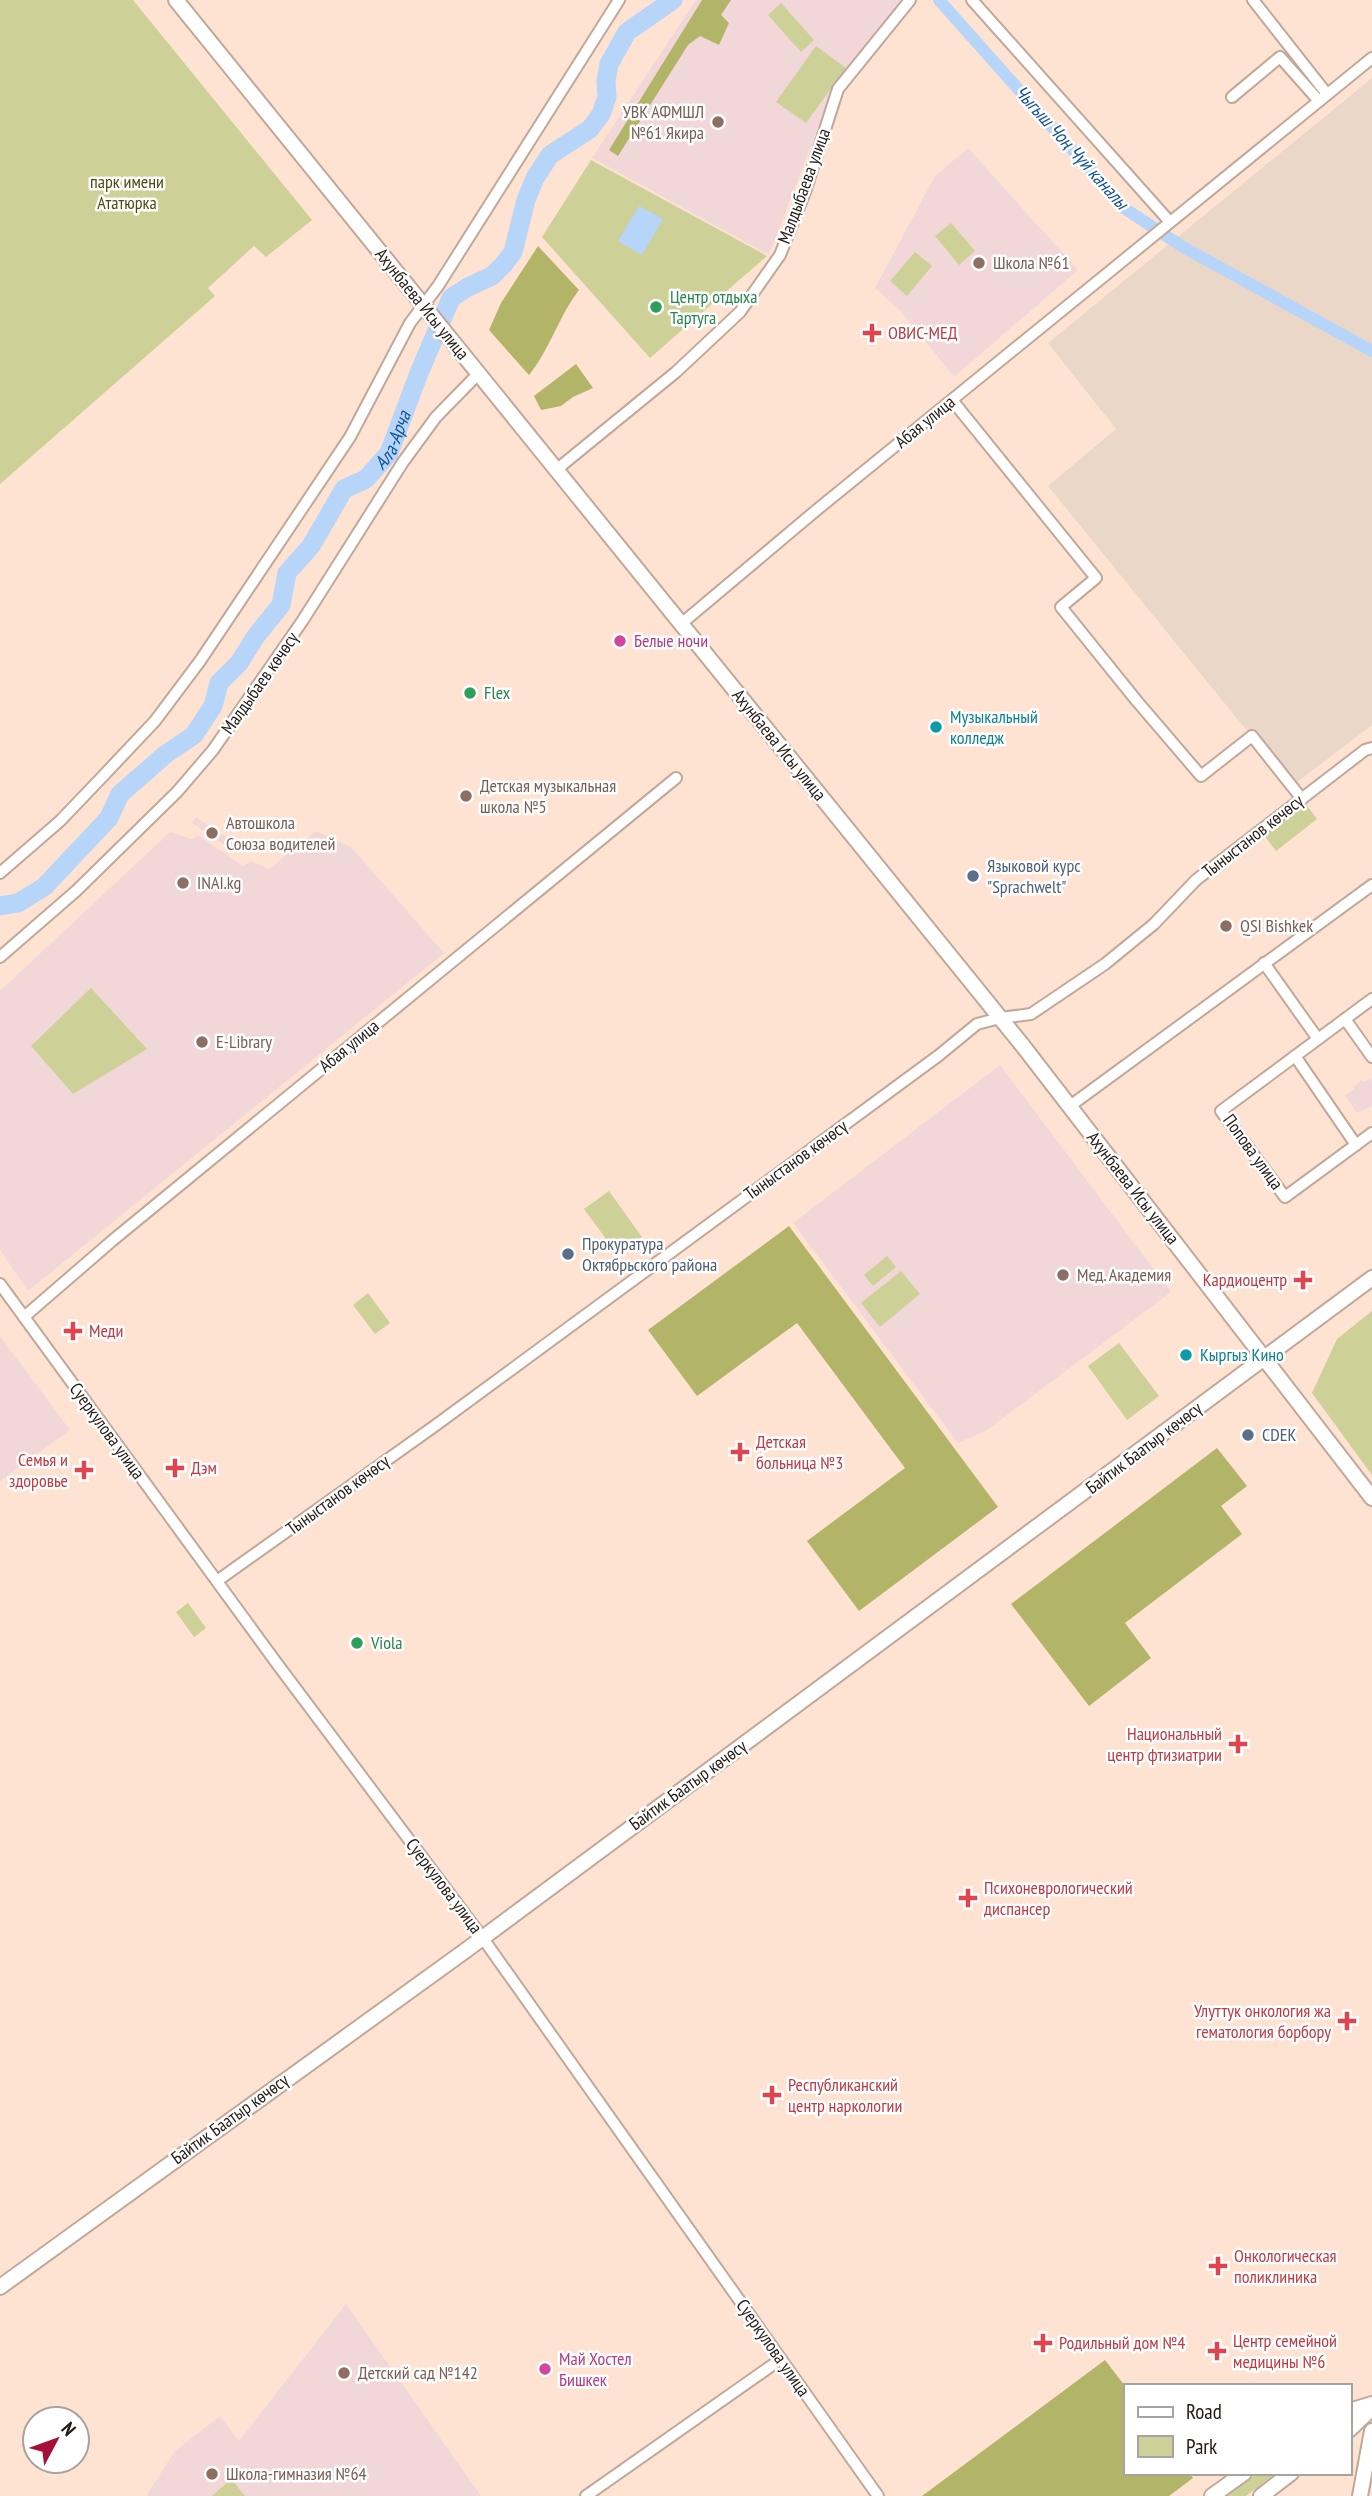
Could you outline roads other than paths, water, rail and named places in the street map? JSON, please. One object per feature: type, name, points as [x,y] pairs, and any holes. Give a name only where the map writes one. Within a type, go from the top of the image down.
[{"type":"main road","name":"Ахунбаева Исы улица","points":[[176,0],[1000,1018],[1372,1498]]},
{"type":"main road","name":"Байтик Баатыр көчөсү","points":[[0,2287],[482,1937],[1372,1278]]},
{"type":"main road","points":[[1351,2411],[1372,2406]]},
{"type":"main road","points":[[1351,2428],[1372,2406]]},
{"type":"main road","points":[[1360,2496],[1372,2431]]},
{"type":"main road","points":[[1212,2496],[1241,2475]]},
{"type":"main road","points":[[1261,2496],[1288,2475]]},
{"type":"street","points":[[0,873],[60,821],[155,721],[221,633],[350,438],[410,323],[427,311],[619,0]]},
{"type":"street","name":"Малдыбаева улица","points":[[556,470],[677,372],[740,312],[763,281],[785,243],[838,89],[910,0]]},
{"type":"street","points":[[972,0],[1166,225]]},
{"type":"street","points":[[1253,0],[1323,98]]},
{"type":"street","points":[[1232,97],[1280,57],[1323,98]]},
{"type":"street","name":"Абая улица","points":[[681,624],[1372,58]]},
{"type":"street","name":"Малдыбаев көчөсү","points":[[0,957],[94,874],[177,792],[213,750],[303,620],[402,462],[436,417],[478,374]]},
{"type":"street","points":[[952,400],[1096,578],[1061,607],[1201,776],[1252,736],[1302,799]]},
{"type":"street","name":"Тыныстанов көчөсү","points":[[217,1581],[505,1374],[977,1024],[1031,1014],[1105,964],[1144,934],[1196,880],[1365,750],[1372,748]]},
{"type":"street","name":"Абая улица","points":[[24,1317],[113,1240],[676,778]]},
{"type":"street","points":[[1070,1106],[1372,885]]},
{"type":"street","points":[[1264,963],[1318,1039]]},
{"type":"street","name":"Попова улица","points":[[1372,999],[1221,1111],[1285,1197],[1372,1133]]},
{"type":"street","points":[[1345,1020],[1372,1057]]},
{"type":"street","points":[[1296,1056],[1356,1145]]},
{"type":"street","name":"Суеркулова улица","points":[[0,1284],[482,1937],[878,2496]]},
{"type":"street","points":[[586,2496],[781,2358]]},
{"type":"water","points":[[639,206],[663,219],[642,255],[618,241]]},
{"type":"waterway","name":"Ала-Арча","points":[[0,906],[18,903],[44,887],[109,818],[120,794],[166,754],[194,735],[213,706],[219,683],[239,663],[281,605],[287,573],[311,546],[344,489],[366,479],[389,453],[451,298],[492,276],[513,252],[526,200],[535,178],[550,155],[590,129],[601,114],[607,97],[609,64],[627,32],[673,0]]},
{"type":"waterway","name":"Чыгыш Чоң Чүй каналы","points":[[939,0],[1124,208],[1183,247],[1372,351]]},
{"type":"place","name":"УВК АФМШЛ №61 Якира","points":[[718,122]]},
{"type":"place","name":"Школа №61","points":[[979,263]]},
{"type":"place","name":"Центр отдыха Тартуга","points":[[656,307]]},
{"type":"place","name":"ОВИС-МЕД","points":[[872,333]]},
{"type":"place","name":"Белые ночи","points":[[620,641]]},
{"type":"place","name":"Flex","points":[[470,693]]},
{"type":"place","name":"Музыкальный колледж","points":[[936,727]]},
{"type":"place","name":"Детская музыкальная школа №5","points":[[466,796]]},
{"type":"place","name":"Автошкола Союза водителей","points":[[212,833]]},
{"type":"place","name":"Языковой курс \"Sprachwelt\"","points":[[973,876]]},
{"type":"place","name":"INAI.kg","points":[[183,883]]},
{"type":"place","name":"QSI Bishkek","points":[[1226,926]]},
{"type":"place","name":"E-Library","points":[[202,1042]]},
{"type":"place","name":"Прокуратура Октябрьского района","points":[[568,1254]]},
{"type":"place","name":"Мед. Академия","points":[[1063,1275]]},
{"type":"place","name":"Кардиоцентр","points":[[1303,1280]]},
{"type":"place","name":"Меди","points":[[73,1331]]},
{"type":"place","name":"Кыргыз Кино","points":[[1186,1355]]},
{"type":"place","name":"CDEK","points":[[1248,1435]]},
{"type":"place","name":"Детская больница №3","points":[[740,1452]]},
{"type":"place","name":"Дэм","points":[[175,1468]]},
{"type":"place","name":"Семья и здоровье","points":[[84,1470]]},
{"type":"place","name":"Viola","points":[[357,1643]]},
{"type":"place","name":"Национальный центр фтизиатрии","points":[[1238,1744]]},
{"type":"place","name":"Психоневрологический диспансер","points":[[968,1898]]},
{"type":"place","name":"Улуттук онкология жа гематология борбору","points":[[1347,2021]]},
{"type":"place","name":"Республиканский центр наркологии","points":[[772,2095]]},
{"type":"place","name":"Онкологическая поликлиника","points":[[1218,2266]]},
{"type":"place","name":"Родильный дом №4","points":[[1043,2343]]},
{"type":"place","name":"Центр семейной медицины №6","points":[[1217,2351]]},
{"type":"place","name":"Май Хостел Бишкек","points":[[545,2369]]},
{"type":"place","name":"Детский сад №142","points":[[344,2373]]},
{"type":"place","name":"Школа-гимназия №64","points":[[212,2474]]},
{"type":"park label","name":"парк имени Ататюрка","points":[[127,192]]}]
